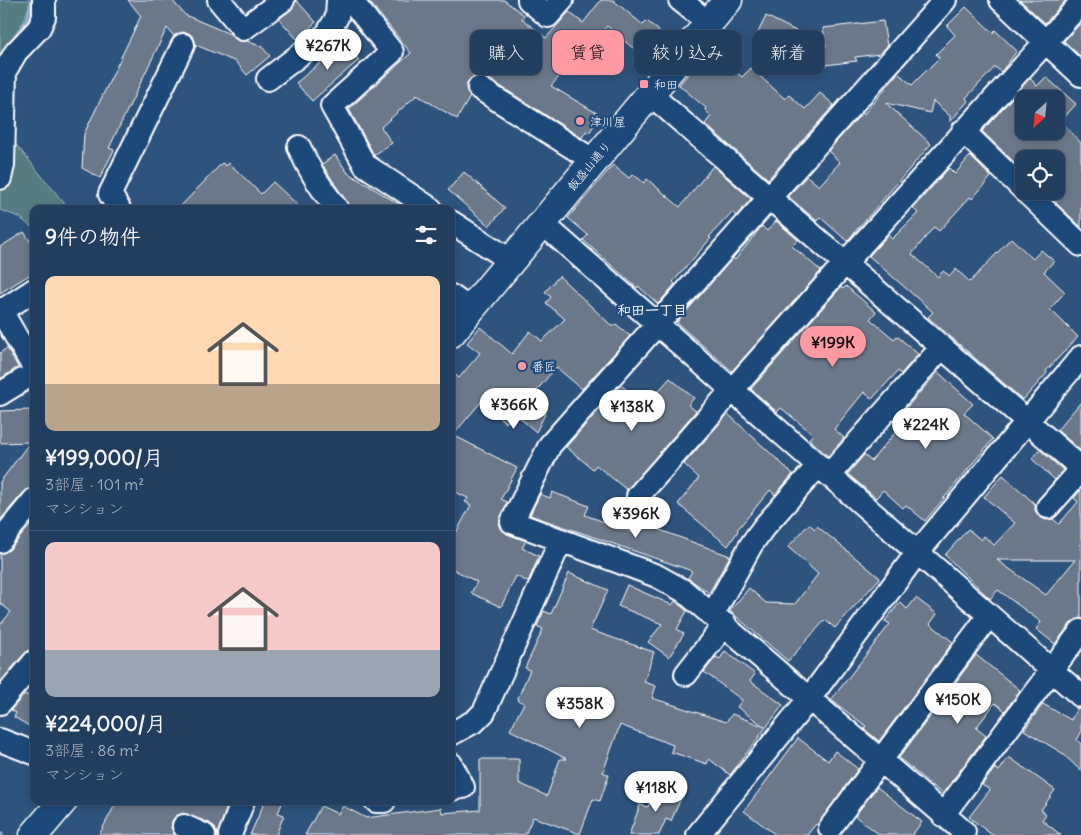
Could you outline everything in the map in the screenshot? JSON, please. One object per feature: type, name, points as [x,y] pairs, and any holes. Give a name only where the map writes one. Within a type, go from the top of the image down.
[{"type":"street","points":[[0,178],[3,165],[5,71],[16,52],[39,28],[44,17],[44,0]]},
{"type":"street","points":[[219,0],[243,29],[283,0]]},
{"type":"street","points":[[268,79],[327,34],[337,17],[338,0]]},
{"type":"street","points":[[351,0],[392,52],[332,106],[365,165],[425,205]]},
{"type":"street","points":[[528,0],[548,16],[562,0]]},
{"type":"street","points":[[680,0],[709,23]]},
{"type":"street","name":"飯盛山通り","points":[[455,321],[461,303],[510,260],[728,0]]},
{"type":"street","points":[[946,0],[550,445],[512,522],[657,576],[684,591],[719,619],[964,832]]},
{"type":"street","points":[[1001,0],[1081,75]]},
{"type":"street","points":[[638,496],[963,131],[1081,3]]},
{"type":"street","points":[[116,205],[110,194],[183,45]]},
{"type":"street","points":[[479,88],[594,161]]},
{"type":"street","points":[[650,94],[1081,469],[1048,507]]},
{"type":"street","points":[[963,131],[1015,182]]},
{"type":"street","points":[[299,147],[308,169],[321,190],[334,205]]},
{"type":"street","points":[[1034,200],[1081,245]]},
{"type":"street","points":[[542,223],[988,617],[1081,696]]},
{"type":"street","points":[[455,225],[510,260]]},
{"type":"street","points":[[30,292],[0,311],[30,361]]},
{"type":"street","points":[[686,674],[719,619],[751,545],[763,528],[823,471],[942,347]]},
{"type":"street","points":[[698,835],[809,698],[917,553],[1081,357]]},
{"type":"street","points":[[0,394],[30,375]]},
{"type":"street","points":[[0,540],[30,505]]},
{"type":"street","points":[[455,732],[475,721],[484,712],[561,540]]},
{"type":"street","points":[[830,828],[988,617]]},
{"type":"street","points":[[944,815],[1081,631]]},
{"type":"street","points":[[0,704],[30,667]]},
{"type":"street","points":[[0,740],[30,751]]},
{"type":"street","points":[[455,772],[463,787],[455,788]]},
{"type":"street","points":[[34,835],[59,805]]},
{"type":"street","points":[[230,835],[241,805]]},
{"type":"green space","points":[[0,0],[44,0],[0,86]]},
{"type":"green space","points":[[0,122],[13,141],[66,205],[30,205],[30,226],[19,217],[0,210]]},
{"type":"building","points":[[128,0],[172,0],[185,15],[230,34],[238,41],[247,41],[262,47],[270,56],[247,75],[236,62],[196,45],[194,38],[189,33],[182,32],[174,36],[167,28],[109,148],[114,150],[100,178],[82,168],[84,134],[141,16]]},
{"type":"building","points":[[296,0],[316,22],[297,39],[279,19],[291,10]]},
{"type":"building","points":[[368,0],[504,0],[524,15],[522,19],[536,30],[470,30],[470,75],[479,75],[468,81],[466,88],[470,97],[457,119],[417,95],[381,127],[392,143],[374,155],[349,109],[411,53]]},
{"type":"building","points":[[601,0],[613,0],[643,25],[647,21],[658,30],[634,30],[634,49],[624,40],[624,30],[612,30],[607,26],[604,30],[553,30],[569,12],[583,23]]},
{"type":"building","points":[[1020,0],[1066,0],[1045,23]]},
{"type":"building","points":[[966,7],[993,33],[995,30],[1017,51],[1001,72],[995,67],[966,98],[968,101],[950,122],[950,116],[933,101],[930,113],[886,103],[931,144],[847,241],[820,217],[817,221],[788,196],[807,176],[819,186],[840,162],[828,151],[862,113],[864,114],[898,73],[912,85],[939,58],[936,54],[955,35],[947,26]]},
{"type":"building","points":[[766,16],[794,30],[759,30]]},
{"type":"building","points":[[883,21],[887,46],[880,54],[855,57],[857,61],[824,65],[824,45],[826,46],[823,28]]},
{"type":"building","points":[[1081,23],[1081,57],[1064,41]]},
{"type":"building","points":[[552,31],[552,75],[561,75],[551,86],[600,115],[589,133],[586,131],[582,138],[486,77],[479,75],[542,75],[542,35],[546,38]]},
{"type":"building","points":[[341,40],[359,60],[312,101],[296,83],[327,57],[325,54]]},
{"type":"building","points":[[751,68],[752,75],[759,75],[785,99],[789,95],[805,109],[820,93],[834,105],[768,179],[705,124],[711,116],[705,110],[706,108],[679,85],[687,75],[740,75],[742,77]]},
{"type":"building","points":[[1046,77],[1060,90],[1019,90],[1030,78],[1037,86]]},
{"type":"building","points":[[1065,94],[1076,104],[1065,116]]},
{"type":"building","points":[[1015,95],[1015,140],[1065,140],[1065,125],[1081,143],[1081,227],[1056,203],[1056,200],[1065,200],[1065,150],[1015,150],[1015,159],[1013,161],[982,131]]},
{"type":"building","points":[[335,155],[348,173],[400,205],[348,205],[322,164]]},
{"type":"building","points":[[970,156],[991,177],[972,199],[970,197],[939,231],[934,227],[912,254],[938,277],[943,271],[950,276],[956,269],[970,282],[1011,238],[1033,259],[1041,250],[1054,261],[1044,272],[1065,292],[1050,309],[1078,337],[1046,371],[1047,373],[1023,400],[928,317],[933,312],[869,256],[888,235],[892,239],[918,213],[913,208],[949,168],[955,174]]},
{"type":"building","points":[[222,163],[226,166],[229,163],[261,194],[273,182],[298,205],[182,205]]},
{"type":"building","points":[[613,165],[629,178],[633,174],[644,183],[647,179],[680,207],[713,166],[751,199],[736,216],[732,212],[709,237],[711,238],[673,282],[675,284],[658,304],[583,240],[588,235],[568,218]]},
{"type":"building","points":[[464,172],[505,208],[489,226],[448,190]]},
{"type":"building","points":[[776,221],[798,240],[792,246],[821,271],[732,371],[677,323],[733,258],[735,260],[762,226],[767,231]]},
{"type":"building","points":[[24,232],[30,241],[30,274],[0,293],[0,247]]},
{"type":"building","points":[[559,276],[613,327],[616,324],[630,336],[582,389],[556,367],[533,395],[548,408],[536,432],[514,413],[506,423],[481,402],[455,433],[455,374],[459,378],[480,353],[467,343],[480,327],[512,354],[530,331],[542,341],[565,319],[546,303],[551,297],[545,292]]},
{"type":"building","points":[[846,286],[876,312],[870,319],[894,339],[897,336],[918,354],[901,374],[898,371],[872,399],[864,392],[834,429],[844,438],[828,456],[809,439],[813,434],[781,408],[777,412],[751,389],[841,287],[843,289]]},
{"type":"building","points":[[7,348],[18,367],[0,379],[0,353]]},
{"type":"building","points":[[938,372],[973,404],[964,413],[993,439],[925,521],[906,505],[903,508],[883,490],[876,498],[848,474],[864,455],[871,461],[905,421],[899,416]]},
{"type":"building","points":[[670,378],[694,398],[688,405],[696,411],[627,490],[596,465],[593,469],[566,447],[621,385],[645,406]]},
{"type":"building","points":[[1081,402],[1081,451],[1057,430]]},
{"type":"building","points":[[30,410],[30,442],[0,443],[0,411]]},
{"type":"building","points":[[728,414],[793,474],[775,495],[770,490],[737,530],[728,546],[678,504],[699,478],[684,464]]},
{"type":"building","points":[[455,436],[517,468],[501,499],[507,502],[499,524],[507,534],[526,541],[522,548],[539,556],[528,582],[516,576],[501,607],[471,593],[477,582],[455,570],[455,535],[471,505],[465,502],[468,498],[455,492]]},
{"type":"building","points":[[30,442],[30,489],[24,492],[0,520],[0,482]]},
{"type":"building","points":[[1040,450],[1063,470],[1055,480],[1032,459]]},
{"type":"building","points":[[1003,475],[1035,504],[1035,511],[1040,517],[1046,520],[1053,519],[1059,524],[1078,502],[1074,498],[1081,490],[1081,618],[1071,623],[1055,644],[1036,629],[1041,622],[998,590],[990,599],[945,555],[968,529],[981,540],[984,536],[994,545],[1015,523],[984,497]],"holes":[[[997,560],[1075,560],[1046,595]]]},
{"type":"building","points":[[552,492],[589,506],[585,515],[637,534],[641,523],[730,556],[709,593],[688,578],[692,571],[530,515],[540,494],[550,498]]},
{"type":"building","points":[[809,524],[815,529],[817,526],[880,578],[835,628],[825,620],[788,661],[730,611],[749,588],[766,603],[795,604],[818,574],[788,547]]},
{"type":"building","points":[[30,526],[30,650],[24,654],[0,682],[0,625],[11,612],[0,603],[0,554],[10,549]]},
{"type":"building","points":[[569,573],[608,590],[590,630],[654,652],[644,682],[656,686],[652,698],[726,722],[732,714],[765,727],[737,707],[742,700],[704,672],[716,657],[720,659],[725,651],[755,674],[750,681],[783,705],[730,775],[709,759],[707,764],[671,752],[673,745],[620,725],[603,772],[609,775],[600,801],[593,799],[580,834],[533,817],[525,835],[305,835],[321,806],[338,814],[343,806],[366,818],[441,808],[442,813],[480,810],[480,759],[519,759],[519,783],[547,796],[560,759],[567,759],[510,730],[524,703],[517,700],[530,670],[525,668],[543,629],[537,626],[544,611],[551,614]]},
{"type":"building","points":[[627,585],[672,605],[675,601],[687,611],[677,629],[684,634],[669,657],[648,642],[662,624],[618,606]]},
{"type":"building","points":[[916,598],[937,614],[930,624],[953,642],[879,741],[864,729],[866,726],[831,700],[890,624],[885,621],[900,602],[907,609]]},
{"type":"building","points":[[976,655],[1020,690],[1005,711],[995,703],[976,728],[986,736],[942,794],[899,758]]},
{"type":"building","points":[[25,694],[30,697],[30,727],[14,717],[16,713],[11,710]]},
{"type":"building","points":[[1043,704],[1071,720],[1077,708],[1081,709],[1081,733],[1077,740],[1081,744],[1081,771],[1062,753],[1024,730]]},
{"type":"building","points":[[798,738],[828,761],[835,751],[858,769],[817,825],[807,835],[776,835],[744,811]]},
{"type":"building","points":[[1009,757],[1055,790],[1041,810],[1046,814],[1042,820],[1061,835],[992,835],[969,817],[990,790],[982,785],[995,768],[999,771]]},
{"type":"building","points":[[656,786],[682,796],[671,821],[666,819],[659,835],[629,835],[640,805],[648,807]]},
{"type":"building","points":[[877,787],[922,822],[912,835],[880,835],[855,816]]},
{"type":"building","points":[[115,805],[228,805],[217,835],[215,828],[210,823],[183,813],[176,816],[172,821],[171,828],[175,835],[99,835]]},
{"type":"building","points":[[263,805],[281,805],[278,813],[284,815],[276,835],[250,835]]},
{"type":"waterway","points":[[15,38],[26,22],[33,0]]},
{"type":"place","name":"和田","points":[[644,84]]},
{"type":"place","name":"津川屋","points":[[580,121]]},
{"type":"place","name":"番匠","points":[[522,366]]},
{"type":"district","name":"和田一丁目","points":[[652,310]]}]
